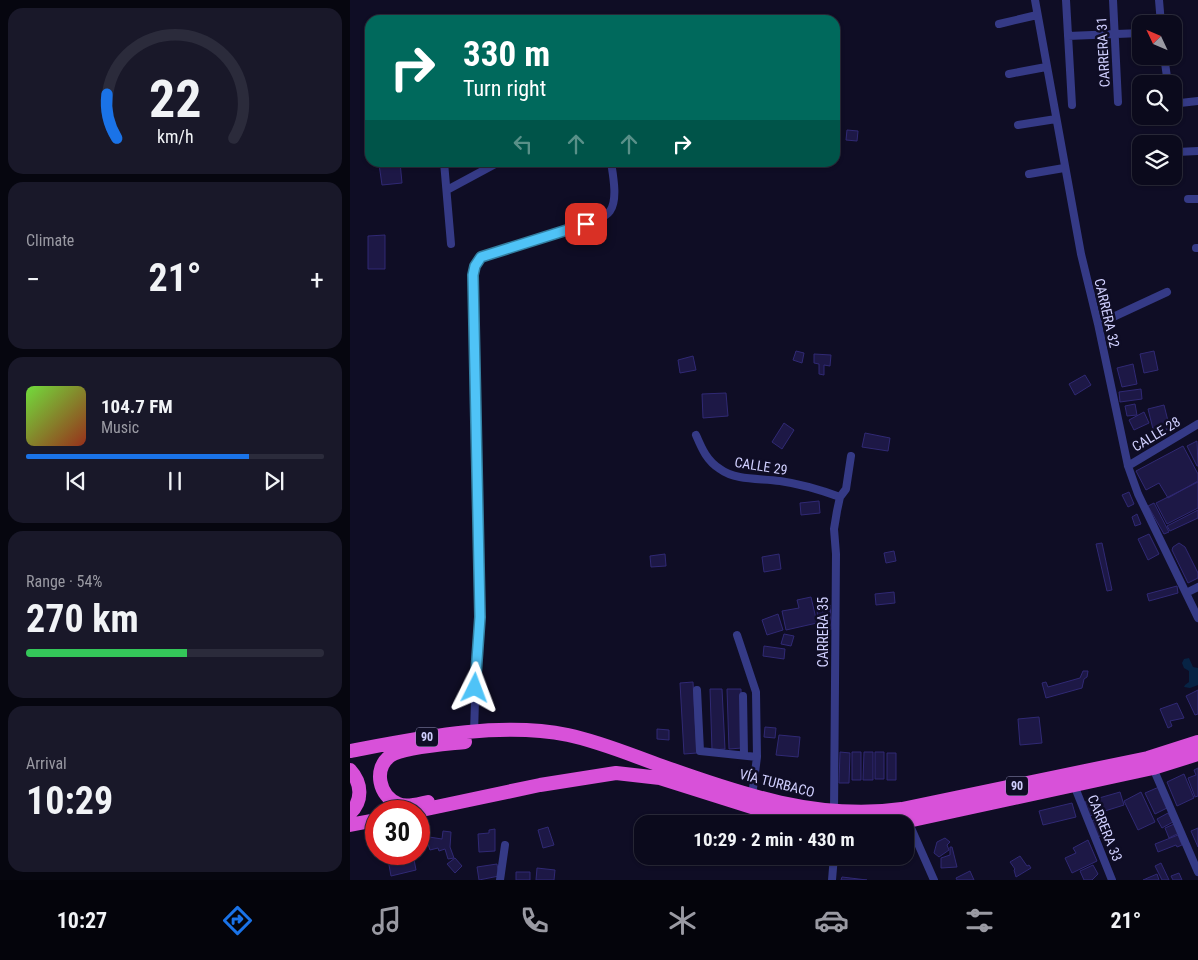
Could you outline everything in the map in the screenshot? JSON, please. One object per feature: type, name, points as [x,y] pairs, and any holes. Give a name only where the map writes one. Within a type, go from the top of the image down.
[{"type":"highway","name":"VÍA TURBACO","points":[[350,751],[419,737],[505,730],[534,730],[568,735],[601,744],[752,796],[803,808],[823,815]]},
{"type":"highway","points":[[505,730],[485,739],[400,751],[390,756],[385,762],[380,774],[380,785],[386,796],[404,806],[412,806],[526,780],[540,785]]},
{"type":"highway","name":"VÍA TURBACO","points":[[859,815],[902,809],[1148,758],[1198,742]]},
{"type":"highway","name":"90","points":[[914,821],[1152,768],[1198,754]]},
{"type":"highway","points":[[350,770],[360,788],[359,798],[350,813]]},
{"type":"highway","name":"VÍA TURBACO","points":[[430,808],[540,785],[616,773],[660,778],[774,814],[788,815]]},
{"type":"highway","points":[[350,826],[365,823]]},
{"type":"street","name":"CARRERA 32","points":[[1034,0],[1081,254],[1128,466],[1138,494],[1198,618]]},
{"type":"street","points":[[1066,0],[1072,105]]},
{"type":"street","name":"CARRERA 31","points":[[1113,0],[1118,102]]},
{"type":"street","points":[[1158,0],[1160,15]]},
{"type":"street","points":[[999,24],[1037,16]]},
{"type":"street","points":[[1068,36],[1132,33]]},
{"type":"street","points":[[1009,74],[1046,67]]},
{"type":"street","points":[[1182,103],[1198,101]]},
{"type":"street","points":[[1018,125],[1056,119]]},
{"type":"street","points":[[1182,152],[1198,151]]},
{"type":"street","points":[[445,167],[450,244]]},
{"type":"street","points":[[447,190],[489,167]]},
{"type":"street","points":[[474,732],[480,617],[473,275],[475,266],[481,257],[601,219],[610,212],[614,204],[612,167]]},
{"type":"street","points":[[1029,174],[1064,168]]},
{"type":"street","points":[[1188,199],[1198,198]]},
{"type":"street","points":[[1098,324],[1168,292]]},
{"type":"street","name":"CALLE 28","points":[[1128,466],[1198,424]]},
{"type":"street","name":"CALLE 29","points":[[696,435],[706,457],[720,470],[731,475],[781,481],[840,497]]},
{"type":"street","name":"CARRERA 35","points":[[832,815],[836,563],[834,529],[840,497],[846,489],[851,456]]},
{"type":"street","points":[[1186,593],[1198,587]]},
{"type":"street","points":[[737,635],[756,692],[757,757],[752,796]]},
{"type":"street","points":[[697,690],[700,751],[757,757]]},
{"type":"street","points":[[743,696],[744,755]]},
{"type":"street","points":[[1152,768],[1198,872]]},
{"type":"street","name":"CARRERA 33","points":[[1074,785],[1112,880]]},
{"type":"street","points":[[914,835],[934,880]]},
{"type":"street","points":[[500,880],[505,845]]},
{"type":"street","points":[[832,880],[833,865]]},
{"type":"water","points":[[1189,658],[1193,667],[1198,668],[1198,685],[1190,688],[1184,687],[1189,682],[1189,671],[1184,668],[1182,663],[1184,659]]},
{"type":"building","points":[[847,130],[858,131],[857,141],[846,140]]},
{"type":"building","points":[[379,167],[400,167],[402,183],[382,185]]},
{"type":"building","points":[[385,235],[385,269],[368,269],[368,236]]},
{"type":"building","points":[[796,351],[804,353],[802,363],[793,360]]},
{"type":"building","points":[[1154,351],[1158,370],[1144,373],[1140,354]]},
{"type":"building","points":[[814,354],[831,355],[830,366],[824,365],[824,375],[819,374],[819,364],[814,363]]},
{"type":"building","points":[[693,356],[696,370],[680,373],[678,360]]},
{"type":"building","points":[[1133,364],[1137,384],[1122,387],[1117,368]]},
{"type":"building","points":[[1085,375],[1091,385],[1075,395],[1069,384]]},
{"type":"building","points":[[1141,389],[1142,399],[1120,402],[1119,392]]},
{"type":"building","points":[[726,393],[728,416],[703,418],[702,394]]},
{"type":"building","points":[[1135,404],[1137,415],[1127,416],[1125,406]]},
{"type":"building","points":[[1164,405],[1170,429],[1154,433],[1148,409]]},
{"type":"building","points":[[1144,412],[1149,423],[1134,430],[1129,420]]},
{"type":"building","points":[[784,423],[794,430],[782,449],[772,442]]},
{"type":"building","points":[[865,433],[890,438],[888,451],[862,447]]},
{"type":"building","points":[[1197,441],[1198,466],[1187,446]]},
{"type":"building","points":[[1183,446],[1198,474],[1198,481],[1168,498],[1159,483],[1146,490],[1136,471]]},
{"type":"building","points":[[1198,482],[1198,508],[1167,524],[1156,503]]},
{"type":"building","points":[[1129,492],[1134,504],[1128,507],[1122,495]]},
{"type":"building","points":[[819,501],[820,513],[801,515],[800,503]]},
{"type":"building","points":[[1154,503],[1169,532],[1164,534],[1148,506]]},
{"type":"building","points":[[1198,510],[1198,518],[1170,531],[1167,526]]},
{"type":"building","points":[[1137,514],[1141,524],[1135,526],[1132,517]]},
{"type":"building","points":[[1149,534],[1159,554],[1148,560],[1138,539]]},
{"type":"building","points":[[1102,543],[1112,590],[1107,591],[1096,544]]},
{"type":"building","points":[[1179,543],[1185,547],[1198,573],[1198,578],[1188,583],[1172,550]]},
{"type":"building","points":[[894,551],[896,561],[886,563],[884,553]]},
{"type":"building","points":[[665,554],[666,566],[651,567],[650,556]]},
{"type":"building","points":[[779,554],[781,569],[764,572],[762,557]]},
{"type":"building","points":[[1177,586],[1178,593],[1149,601],[1147,594]]},
{"type":"building","points":[[894,592],[895,603],[876,605],[875,594]]},
{"type":"building","points":[[811,597],[817,623],[786,630],[782,611],[799,608],[797,600]]},
{"type":"building","points":[[830,605],[832,629],[818,630],[817,606]]},
{"type":"building","points":[[778,614],[783,630],[767,635],[762,620]]},
{"type":"building","points":[[784,634],[794,636],[791,646],[781,644]]},
{"type":"building","points":[[764,646],[785,649],[784,659],[763,656]]},
{"type":"building","points":[[1083,671],[1088,671],[1082,688],[1046,698],[1042,683],[1046,682],[1048,687],[1080,678]]},
{"type":"building","points":[[693,682],[697,753],[684,754],[680,683]]},
{"type":"building","points":[[710,689],[722,689],[725,749],[712,750]]},
{"type":"building","points":[[727,689],[741,689],[742,748],[729,749]]},
{"type":"building","points":[[1198,690],[1198,714],[1195,715],[1186,696]]},
{"type":"building","points":[[1177,703],[1184,718],[1170,721],[1172,726],[1168,728],[1160,709]]},
{"type":"building","points":[[1039,717],[1042,743],[1020,745],[1018,719]]},
{"type":"building","points":[[765,727],[776,728],[775,738],[764,737]]},
{"type":"building","points":[[657,729],[669,730],[669,740],[657,739]]},
{"type":"building","points":[[779,735],[800,737],[798,757],[776,755]]},
{"type":"building","points":[[840,752],[850,753],[849,783],[839,783]]},
{"type":"building","points":[[852,752],[861,752],[861,780],[852,780]]},
{"type":"building","points":[[864,752],[873,752],[873,780],[863,780]]},
{"type":"building","points":[[875,752],[884,752],[884,779],[875,779]]},
{"type":"building","points":[[887,753],[896,753],[896,780],[887,780]]},
{"type":"building","points":[[1198,768],[1198,796],[1195,797],[1188,778],[1196,775],[1194,770]]},
{"type":"building","points":[[1184,774],[1194,798],[1177,806],[1167,782]]},
{"type":"building","points":[[1159,787],[1169,807],[1155,814],[1145,793]]},
{"type":"building","points":[[1120,792],[1124,805],[1089,816],[1085,802]]},
{"type":"building","points":[[1141,792],[1155,822],[1138,830],[1124,801]]},
{"type":"building","points":[[1072,803],[1076,817],[1043,825],[1039,811]]},
{"type":"building","points":[[1168,813],[1173,822],[1162,828],[1157,819]]},
{"type":"building","points":[[1103,816],[1108,827],[1104,828],[1106,833],[1098,837],[1091,821]]},
{"type":"building","points":[[1174,824],[1179,833],[1169,838],[1165,828]]},
{"type":"building","points":[[548,827],[554,845],[543,848],[538,830]]},
{"type":"building","points":[[1198,828],[1198,847],[1191,831]]},
{"type":"building","points":[[495,829],[495,851],[479,852],[478,834],[489,833],[489,830]]},
{"type":"building","points":[[443,831],[451,832],[450,847],[454,858],[448,859],[445,849],[439,851],[438,848],[430,850],[430,837],[442,839]]},
{"type":"building","points":[[1178,835],[1182,845],[1177,847],[1176,845],[1158,852],[1155,844]]},
{"type":"building","points":[[945,838],[950,842],[947,845],[949,850],[939,857],[934,853],[937,842]]},
{"type":"building","points":[[1088,840],[1097,861],[1072,873],[1065,858],[1076,853],[1073,848]]},
{"type":"building","points":[[950,847],[952,847],[957,867],[941,868],[941,858],[950,855]]},
{"type":"building","points":[[1020,856],[1027,866],[1029,865],[1031,868],[1016,877],[1015,869],[1010,862]]},
{"type":"building","points":[[455,858],[462,866],[455,873],[447,864]]},
{"type":"building","points":[[1161,863],[1169,880],[1162,880],[1155,866]]},
{"type":"building","points":[[497,864],[499,876],[479,880],[477,867]]},
{"type":"building","points":[[389,865],[415,865],[416,870],[391,876]]},
{"type":"building","points":[[1093,865],[1098,874],[1092,880],[1084,880],[1080,871]]},
{"type":"building","points":[[537,868],[555,870],[554,880],[536,880]]},
{"type":"building","points":[[970,871],[974,880],[957,880],[956,878]]},
{"type":"building","points":[[516,872],[530,872],[530,880],[516,880]]},
{"type":"building","points":[[1179,873],[1182,880],[1173,880],[1171,876]]},
{"type":"building","points":[[1157,874],[1159,880],[1143,880]]},
{"type":"building","points":[[842,877],[867,880],[841,880]]},
{"type":"route","points":[[475,688],[480,617],[473,275],[475,266],[481,257],[586,224]]}]
